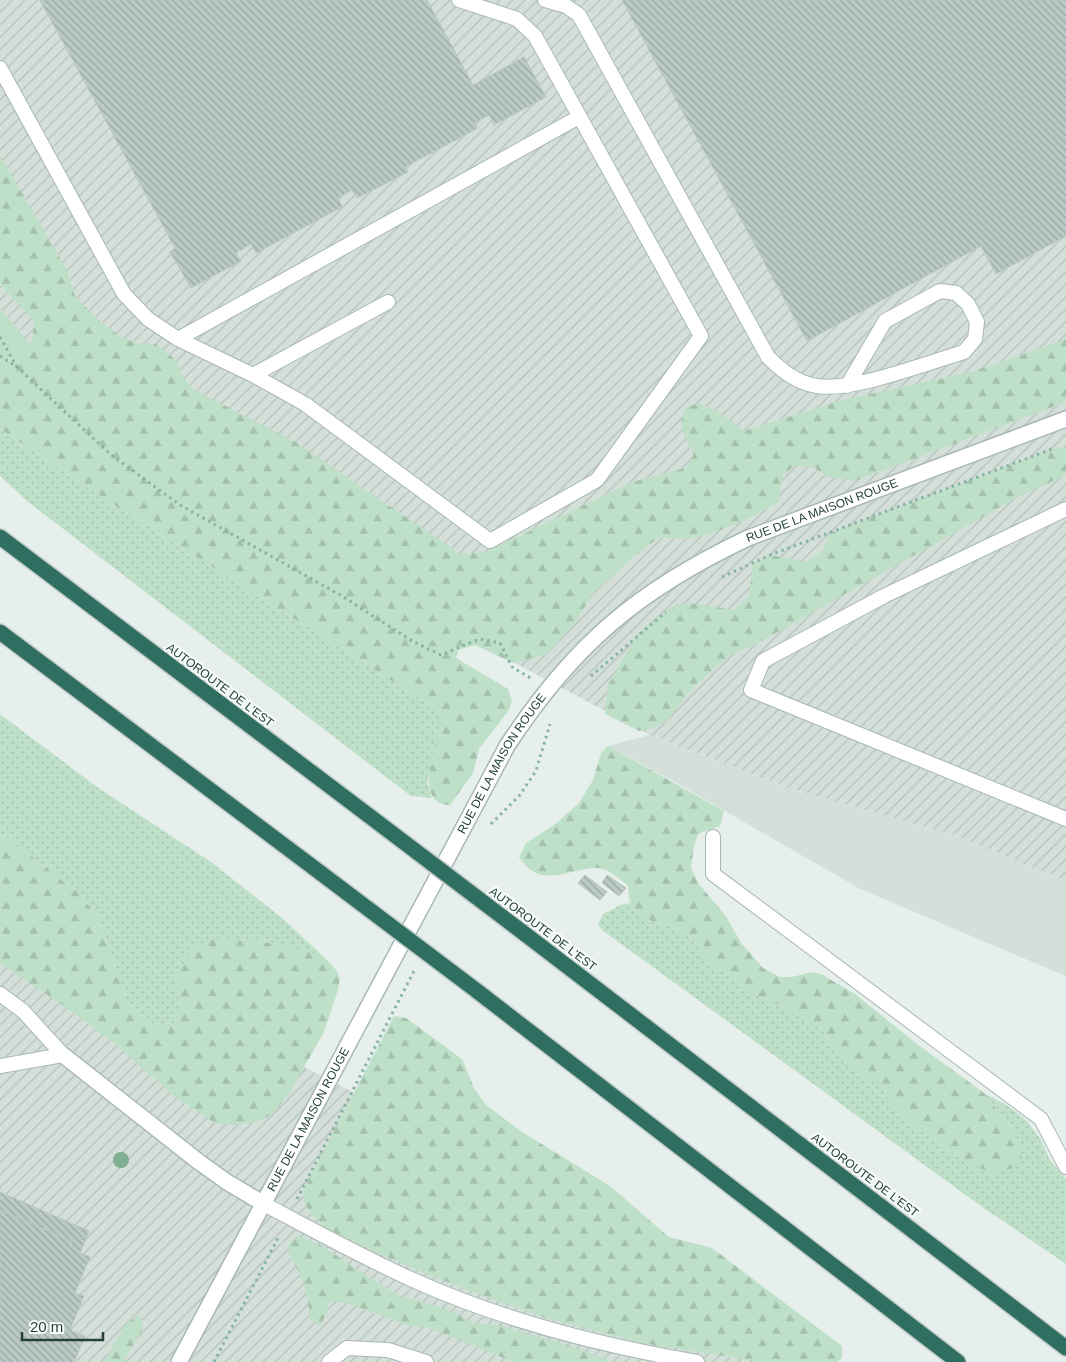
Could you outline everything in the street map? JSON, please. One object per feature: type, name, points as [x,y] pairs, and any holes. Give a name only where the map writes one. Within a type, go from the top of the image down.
[{"type":"highway","name":"AUTOROUTE DE L’EST","points":[[0,537],[525,934],[1066,1348]]},
{"type":"highway","points":[[0,632],[477,991],[958,1362]]},
{"type":"street","name":"RUE DE LA MAISON ROUGE","points":[[179,1362],[507,746],[548,688],[577,655],[634,603],[705,558],[748,538],[1066,419]]},
{"type":"street","points":[[63,1055],[199,1162],[227,1182],[264,1204]]},
{"type":"lane","points":[[0,68],[124,294],[148,319],[178,339],[253,375],[305,404],[490,540],[597,480],[701,336],[535,36],[517,19],[459,0]]},
{"type":"lane","points":[[545,0],[566,6],[579,15],[768,358],[787,375],[817,386],[847,386],[964,352],[975,339],[977,322],[968,304],[956,294],[940,292],[886,321],[847,386]]},
{"type":"lane","points":[[178,339],[579,117]]},
{"type":"lane","points":[[253,375],[388,302]]},
{"type":"lane","points":[[1066,509],[884,596],[763,661],[752,690],[1066,819]]},
{"type":"lane","points":[[713,837],[713,874],[1041,1119],[1066,1167]]},
{"type":"lane","points":[[0,994],[23,1011],[63,1055]]},
{"type":"lane","points":[[0,1066],[63,1055]]},
{"type":"lane","points":[[264,1204],[414,1280],[512,1317],[612,1346],[697,1362]]},
{"type":"lane","points":[[328,1362],[348,1348],[388,1350],[426,1362]]},
{"type":"path","points":[[0,337],[17,367]]},
{"type":"path","points":[[0,356],[17,367],[110,454],[180,505],[342,596],[419,645],[441,655],[479,639],[500,643],[512,667]]},
{"type":"path","points":[[715,581],[779,552],[1058,447]]},
{"type":"path","points":[[590,677],[648,625],[669,609]]},
{"type":"path","points":[[485,831],[519,796],[536,771],[549,726],[554,719]]},
{"type":"path","points":[[214,1362],[289,1217],[323,1146],[418,964]]},
{"type":"shaded area","points":[[0,0],[1066,0],[1066,881],[956,836],[789,788],[650,735],[459,633],[0,330]]},
{"type":"shaded area","points":[[650,735],[789,788],[956,836],[1066,881],[1066,976],[860,889],[675,782],[608,746]]},
{"type":"shaded area","points":[[0,958],[120,1048],[259,1044],[410,1121],[782,1362],[0,1362]]},
{"type":"green space","points":[[0,156],[67,270],[75,296],[96,318],[121,337],[137,343],[155,344],[176,360],[184,379],[194,390],[294,441],[460,554],[486,552],[632,482],[686,468],[694,454],[683,431],[683,415],[686,408],[698,403],[719,412],[744,431],[839,401],[974,371],[1066,339],[1066,402],[855,481],[826,476],[814,467],[794,466],[783,475],[778,502],[761,512],[727,528],[706,535],[693,538],[659,537],[625,564],[592,595],[575,623],[546,655],[513,663],[475,645],[458,650],[456,658],[508,689],[512,701],[509,710],[479,749],[473,773],[450,805],[438,802],[431,794],[429,782],[433,753],[444,714],[119,508],[0,429],[0,360],[4,362],[31,345],[35,322],[0,284]]},
{"type":"green space","points":[[0,308],[31,345],[16,357],[4,362],[0,360]]},
{"type":"green space","points":[[0,429],[119,508],[444,714],[427,782],[432,798],[411,796],[27,501],[0,476]]},
{"type":"green space","points":[[1058,447],[1066,448],[1066,474],[1020,496],[758,643],[729,656],[693,687],[668,720],[656,727],[639,731],[605,714],[608,685],[637,635],[676,604],[691,603],[734,610],[749,596],[753,563],[770,555],[806,562],[823,550],[830,533]]},
{"type":"green space","points":[[0,714],[97,787],[211,862],[282,918],[324,957],[278,944],[237,940],[176,975],[180,1009],[175,1023],[153,1024],[128,1003],[97,916],[81,895],[0,832]]},
{"type":"green space","points":[[608,746],[724,811],[720,826],[698,834],[691,867],[698,883],[725,915],[742,944],[763,968],[780,977],[792,977],[812,972],[821,974],[855,994],[917,1044],[984,1093],[1017,1136],[1022,1159],[1014,1168],[994,1173],[970,1165],[919,1129],[891,1104],[882,1087],[846,1066],[834,1051],[823,1031],[807,1019],[754,994],[707,960],[693,939],[671,927],[649,920],[630,906],[628,886],[610,872],[598,868],[545,875],[536,873],[527,867],[519,857],[526,843],[554,825],[579,803],[593,780],[601,753]]},
{"type":"green space","points":[[0,832],[81,895],[97,916],[128,1003],[153,1024],[175,1023],[180,1009],[176,975],[192,951],[207,940],[237,940],[278,944],[324,957],[337,971],[340,978],[338,990],[324,1032],[290,1092],[272,1115],[254,1123],[232,1125],[215,1123],[174,1096],[120,1048],[68,1009],[0,963]]},
{"type":"green space","points":[[629,903],[630,906],[649,920],[671,927],[693,939],[707,960],[754,994],[807,1019],[823,1031],[834,1051],[882,1087],[891,1104],[919,1129],[970,1165],[1017,1136],[984,1093],[1008,1106],[1026,1120],[1040,1138],[1050,1160],[1066,1179],[1066,1264],[978,1204],[602,930],[598,924],[604,913]]},
{"type":"green space","points":[[394,1016],[406,1018],[462,1059],[474,1088],[485,1104],[522,1132],[610,1186],[669,1237],[712,1248],[842,1346],[842,1358],[837,1362],[761,1362],[647,1344],[549,1319],[462,1288],[384,1256],[328,1229],[311,1214],[304,1202],[303,1191]]},
{"type":"green space","points":[[298,1235],[322,1246],[401,1296],[447,1309],[474,1323],[498,1325],[577,1348],[612,1362],[514,1362],[429,1328],[407,1325],[347,1303],[329,1301],[328,1311],[320,1326],[310,1319],[304,1284],[289,1254],[288,1244]]},
{"type":"green space","points":[[137,1316],[142,1319],[142,1331],[123,1362],[104,1362],[125,1325]]},
{"type":"building","points":[[40,0],[427,0],[473,85],[524,57],[546,97],[494,125],[489,115],[474,123],[478,128],[405,167],[408,172],[357,198],[352,190],[338,198],[342,207],[256,253],[251,244],[236,253],[241,261],[191,288],[170,252],[175,248]]},
{"type":"building","points":[[622,0],[1066,0],[1066,236],[996,274],[981,246],[807,341]]},
{"type":"building","points":[[585,875],[607,892],[600,900],[578,883]]},
{"type":"building","points":[[607,875],[626,888],[619,896],[602,883]]},
{"type":"building","points":[[0,1192],[89,1231],[83,1246],[0,1210]]},
{"type":"building","points":[[0,1210],[83,1246],[80,1253],[90,1257],[75,1293],[84,1296],[70,1330],[85,1336],[74,1362],[0,1362]]}]
